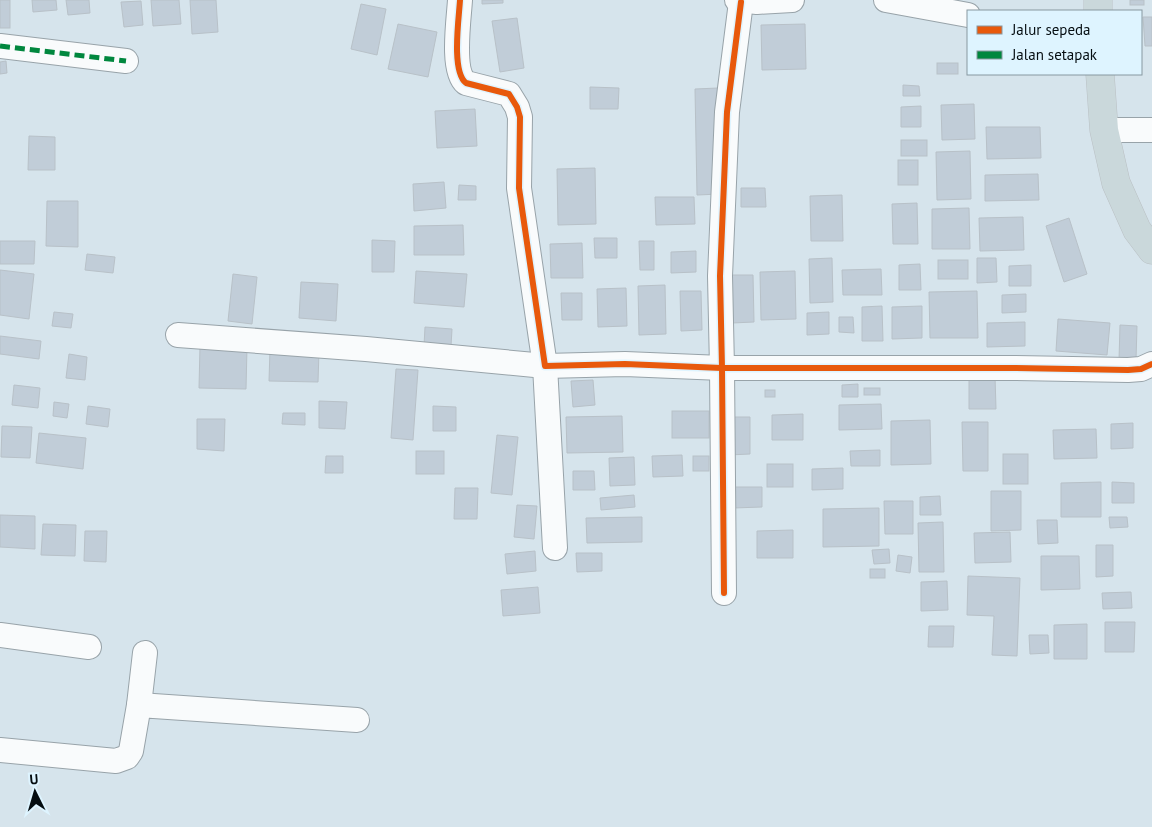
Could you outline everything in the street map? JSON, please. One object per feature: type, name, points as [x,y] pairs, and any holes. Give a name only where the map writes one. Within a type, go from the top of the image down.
[{"type":"highway","points":[[1100,75],[1104,130],[1116,183],[1137,230],[1152,250]]},
{"type":"street","points":[[460,0],[458,64],[462,80],[466,83],[509,94],[519,112],[518,188],[544,366],[556,548]]},
{"type":"street","points":[[724,593],[720,276],[728,112],[739,1],[792,0]]},
{"type":"street","points":[[886,0],[967,15]]},
{"type":"street","points":[[0,46],[126,61]]},
{"type":"street","points":[[1104,130],[1152,130]]},
{"type":"street","points":[[178,335],[366,349],[544,366],[626,364],[722,368],[1128,370],[1141,369],[1152,364]]},
{"type":"street","points":[[0,635],[89,647]]},
{"type":"street","points":[[0,750],[122,760],[131,751],[145,652]]},
{"type":"street","points":[[139,705],[357,720]]},
{"type":"building","points":[[0,0],[10,0],[10,28],[0,28]]},
{"type":"building","points":[[32,0],[56,0],[57,10],[33,12]]},
{"type":"building","points":[[66,0],[89,0],[90,13],[68,15]]},
{"type":"building","points":[[151,0],[179,0],[181,24],[153,26]]},
{"type":"building","points":[[190,0],[216,0],[218,32],[192,34]]},
{"type":"building","points":[[482,0],[503,0],[503,3],[482,4]]},
{"type":"building","points":[[1130,0],[1144,0],[1144,5],[1130,5]]},
{"type":"building","points":[[141,1],[143,25],[124,27],[121,2]]},
{"type":"building","points":[[361,4],[386,9],[377,55],[351,49]]},
{"type":"building","points":[[1143,17],[1152,17],[1152,46],[1145,46]]},
{"type":"building","points":[[517,18],[524,68],[500,72],[492,21]]},
{"type":"building","points":[[398,24],[437,32],[428,77],[388,69]]},
{"type":"building","points":[[805,24],[806,69],[762,70],[761,25]]},
{"type":"building","points":[[6,61],[7,73],[0,74],[0,62]]},
{"type":"building","points":[[937,63],[958,63],[958,74],[937,74]]},
{"type":"building","points":[[903,85],[919,86],[920,96],[903,96]]},
{"type":"building","points":[[590,87],[619,88],[618,109],[590,109]]},
{"type":"building","points":[[718,88],[720,194],[697,195],[695,89]]},
{"type":"building","points":[[974,104],[975,139],[942,140],[941,105]]},
{"type":"building","points":[[921,106],[921,127],[901,127],[901,107]]},
{"type":"building","points":[[475,109],[477,146],[437,148],[435,111]]},
{"type":"building","points":[[986,127],[1040,127],[1041,158],[987,159]]},
{"type":"building","points":[[29,136],[55,137],[55,170],[28,170]]},
{"type":"building","points":[[901,140],[927,140],[927,156],[901,156]]},
{"type":"building","points":[[970,151],[971,199],[937,200],[936,152]]},
{"type":"building","points":[[898,160],[918,160],[918,185],[898,185]]},
{"type":"building","points":[[595,168],[596,224],[558,225],[557,169]]},
{"type":"building","points":[[1038,174],[1039,200],[985,201],[985,175]]},
{"type":"building","points":[[444,182],[446,208],[414,211],[413,184]]},
{"type":"building","points":[[459,185],[476,186],[476,200],[458,200]]},
{"type":"building","points":[[741,188],[765,188],[766,207],[741,207]]},
{"type":"building","points":[[842,195],[843,241],[811,241],[810,196]]},
{"type":"building","points":[[655,197],[694,197],[695,224],[656,225]]},
{"type":"building","points":[[47,201],[78,201],[78,247],[46,246]]},
{"type":"building","points":[[917,203],[918,244],[893,244],[892,204]]},
{"type":"building","points":[[969,208],[970,249],[932,249],[932,209]]},
{"type":"building","points":[[1023,217],[1024,250],[980,251],[979,218]]},
{"type":"building","points":[[1069,218],[1087,274],[1064,282],[1046,226]]},
{"type":"building","points":[[463,225],[464,255],[414,255],[414,226]]},
{"type":"building","points":[[594,238],[617,238],[617,258],[595,258]]},
{"type":"building","points":[[372,240],[395,241],[394,272],[372,272]]},
{"type":"building","points":[[0,241],[35,241],[34,264],[0,264]]},
{"type":"building","points":[[639,241],[654,241],[654,270],[640,270]]},
{"type":"building","points":[[582,243],[583,278],[551,278],[550,244]]},
{"type":"building","points":[[696,251],[696,272],[671,273],[671,252]]},
{"type":"building","points":[[87,254],[115,257],[113,273],[85,270]]},
{"type":"building","points":[[832,258],[833,302],[810,303],[809,259]]},
{"type":"building","points":[[977,258],[996,258],[997,282],[977,283]]},
{"type":"building","points":[[938,260],[968,260],[968,279],[938,279]]},
{"type":"building","points":[[920,264],[921,290],[899,290],[899,265]]},
{"type":"building","points":[[1031,265],[1031,286],[1009,286],[1009,266]]},
{"type":"building","points":[[881,269],[882,295],[843,295],[842,270]]},
{"type":"building","points":[[0,270],[34,274],[29,319],[0,315]]},
{"type":"building","points":[[416,271],[467,274],[464,307],[414,303]]},
{"type":"building","points":[[795,271],[796,319],[761,320],[760,272]]},
{"type":"building","points":[[233,274],[257,277],[252,324],[228,321]]},
{"type":"building","points":[[731,275],[753,275],[754,322],[732,323]]},
{"type":"building","points":[[301,282],[338,284],[336,321],[299,318]]},
{"type":"building","points":[[665,285],[666,334],[639,335],[638,286]]},
{"type":"building","points":[[626,288],[627,326],[598,327],[597,289]]},
{"type":"building","points":[[680,291],[701,291],[702,330],[681,331]]},
{"type":"building","points":[[977,291],[978,338],[930,338],[929,292]]},
{"type":"building","points":[[561,293],[582,293],[582,320],[562,320]]},
{"type":"building","points":[[1026,294],[1026,312],[1002,313],[1002,295]]},
{"type":"building","points":[[882,306],[883,341],[862,341],[862,307]]},
{"type":"building","points":[[922,306],[922,338],[892,339],[892,307]]},
{"type":"building","points":[[54,312],[73,314],[71,328],[52,326]]},
{"type":"building","points":[[829,312],[829,334],[807,335],[807,313]]},
{"type":"building","points":[[839,317],[853,317],[854,333],[839,332]]},
{"type":"building","points":[[1058,319],[1110,323],[1107,355],[1056,351]]},
{"type":"building","points":[[1025,322],[1025,346],[987,347],[987,323]]},
{"type":"building","points":[[1120,325],[1137,326],[1136,360],[1119,360]]},
{"type":"building","points":[[425,327],[452,329],[451,346],[424,346]]},
{"type":"building","points":[[0,336],[41,341],[39,359],[0,354]]},
{"type":"building","points":[[200,346],[247,347],[246,389],[199,388]]},
{"type":"building","points":[[270,349],[319,351],[318,382],[269,381]]},
{"type":"building","points":[[69,354],[87,357],[85,380],[66,378]]},
{"type":"building","points":[[396,369],[418,370],[413,440],[391,438]]},
{"type":"building","points":[[969,376],[995,376],[996,409],[969,409]]},
{"type":"building","points":[[593,380],[595,405],[573,407],[571,381]]},
{"type":"building","points":[[858,384],[858,397],[842,397],[842,385]]},
{"type":"building","points":[[14,385],[40,388],[38,408],[12,405]]},
{"type":"building","points":[[864,388],[880,388],[880,395],[864,395]]},
{"type":"building","points":[[765,390],[775,390],[775,397],[765,397]]},
{"type":"building","points":[[319,401],[347,402],[345,429],[319,428]]},
{"type":"building","points":[[54,402],[69,404],[67,418],[53,416]]},
{"type":"building","points":[[881,404],[882,429],[839,430],[839,405]]},
{"type":"building","points":[[88,406],[110,409],[108,427],[86,424]]},
{"type":"building","points":[[433,406],[456,407],[456,431],[433,431]]},
{"type":"building","points":[[672,411],[709,411],[709,438],[672,438]]},
{"type":"building","points":[[283,413],[305,413],[305,425],[282,424]]},
{"type":"building","points":[[803,414],[803,440],[772,440],[772,415]]},
{"type":"building","points":[[622,416],[623,452],[567,453],[566,417]]},
{"type":"building","points":[[727,417],[750,417],[750,454],[728,455]]},
{"type":"building","points":[[197,419],[225,419],[224,451],[197,449]]},
{"type":"building","points":[[930,420],[931,464],[891,465],[891,421]]},
{"type":"building","points":[[962,422],[988,422],[988,471],[963,471]]},
{"type":"building","points":[[1133,423],[1133,448],[1111,449],[1111,424]]},
{"type":"building","points":[[2,426],[32,427],[30,458],[1,457]]},
{"type":"building","points":[[1096,429],[1097,458],[1054,459],[1053,430]]},
{"type":"building","points":[[39,433],[86,438],[83,469],[36,463]]},
{"type":"building","points":[[497,435],[518,437],[512,495],[491,493]]},
{"type":"building","points":[[880,450],[880,466],[851,466],[850,451]]},
{"type":"building","points":[[416,451],[444,451],[444,474],[416,474]]},
{"type":"building","points":[[1003,454],[1028,454],[1028,484],[1003,484]]},
{"type":"building","points":[[682,455],[683,476],[653,477],[652,456]]},
{"type":"building","points":[[326,456],[343,456],[343,473],[325,473]]},
{"type":"building","points":[[693,456],[709,456],[709,471],[693,471]]},
{"type":"building","points":[[634,457],[635,485],[610,486],[609,458]]},
{"type":"building","points":[[767,464],[793,464],[793,487],[767,487]]},
{"type":"building","points":[[843,468],[843,489],[812,490],[812,469]]},
{"type":"building","points":[[573,471],[594,471],[595,490],[573,490]]},
{"type":"building","points":[[1101,482],[1101,517],[1061,517],[1061,483]]},
{"type":"building","points":[[1112,482],[1134,483],[1134,503],[1112,503]]},
{"type":"building","points":[[733,487],[762,487],[762,507],[733,508]]},
{"type":"building","points":[[455,488],[478,488],[477,519],[454,519]]},
{"type":"building","points":[[991,491],[1021,491],[1021,530],[991,531]]},
{"type":"building","points":[[634,495],[635,507],[601,510],[600,498]]},
{"type":"building","points":[[940,496],[941,515],[920,515],[920,497]]},
{"type":"building","points":[[884,501],[913,501],[913,534],[885,534]]},
{"type":"building","points":[[517,505],[537,506],[534,539],[514,537]]},
{"type":"building","points":[[879,508],[879,546],[823,547],[823,509]]},
{"type":"building","points":[[0,515],[35,516],[35,549],[0,547]]},
{"type":"building","points":[[642,517],[642,542],[587,543],[586,518]]},
{"type":"building","points":[[1109,517],[1127,517],[1128,527],[1110,528]]},
{"type":"building","points":[[1037,520],[1057,520],[1058,543],[1038,544]]},
{"type":"building","points":[[943,522],[944,572],[919,572],[918,523]]},
{"type":"building","points":[[43,524],[76,525],[75,556],[41,555]]},
{"type":"building","points":[[793,530],[793,558],[757,558],[757,531]]},
{"type":"building","points":[[85,531],[107,531],[106,562],[84,561]]},
{"type":"building","points":[[1010,532],[1011,562],[975,563],[974,533]]},
{"type":"building","points":[[1096,545],[1113,545],[1113,576],[1096,577]]},
{"type":"building","points":[[889,549],[890,563],[874,564],[872,550]]},
{"type":"building","points":[[535,551],[536,571],[507,574],[505,554]]},
{"type":"building","points":[[576,553],[602,553],[602,571],[577,572]]},
{"type":"building","points":[[898,555],[912,557],[910,573],[896,571]]},
{"type":"building","points":[[1041,556],[1079,556],[1080,589],[1041,590]]},
{"type":"building","points":[[870,569],[885,569],[885,578],[870,578]]},
{"type":"building","points":[[968,576],[1020,578],[1017,656],[992,655],[994,616],[967,615]]},
{"type":"building","points":[[947,581],[948,610],[921,611],[921,582]]},
{"type":"building","points":[[538,587],[540,613],[503,616],[501,590]]},
{"type":"building","points":[[1131,592],[1132,608],[1103,609],[1102,593]]},
{"type":"building","points":[[1105,622],[1135,622],[1134,652],[1105,652]]},
{"type":"building","points":[[1087,624],[1087,659],[1054,659],[1054,625]]},
{"type":"building","points":[[929,626],[954,626],[953,647],[928,647]]},
{"type":"building","points":[[1029,635],[1048,635],[1049,653],[1030,654]]},
{"type":"marked path","points":[[0,46],[126,61]]},
{"type":"cycle path","points":[[460,0],[457,56],[461,77],[466,83],[509,94],[517,107],[520,117],[519,188],[545,366],[625,364],[722,368],[1128,370],[1141,369],[1152,364]]},
{"type":"cycle path","points":[[724,593],[720,276],[727,112],[741,2]]}]
